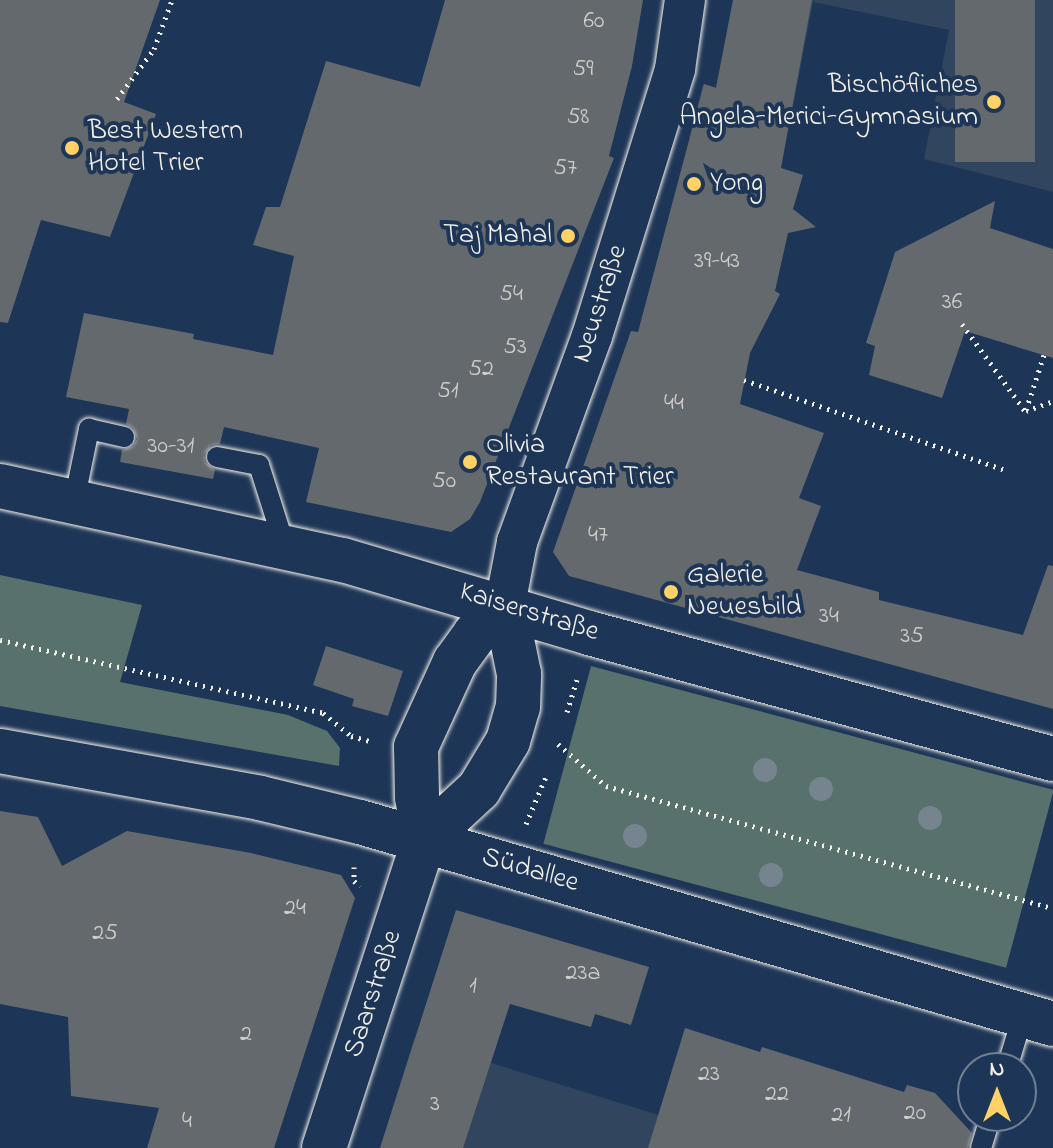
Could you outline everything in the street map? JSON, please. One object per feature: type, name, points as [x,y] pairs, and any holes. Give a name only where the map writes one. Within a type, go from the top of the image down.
[{"type":"main road","name":"Kaiserstraße","points":[[0,486],[285,547],[509,584],[589,633],[1053,759]]},
{"type":"main road","points":[[424,840],[479,789],[508,741],[518,707],[519,674],[509,584]]},
{"type":"main road","points":[[424,840],[417,797],[416,747],[455,662],[509,584]]},
{"type":"main road","name":"Südallee","points":[[0,751],[260,798],[424,840],[1038,1020]]},
{"type":"main road","name":"Saarstraße","points":[[324,1148],[424,840]]},
{"type":"street","name":"Neustraße","points":[[509,584],[592,336],[675,69],[685,0]]},
{"type":"lane","points":[[74,502],[89,429],[124,437]]},
{"type":"lane","points":[[217,457],[259,465],[285,547]]},
{"type":"lane","points":[[1017,1052],[1038,1020]]},
{"type":"path","points":[[117,99],[154,49],[172,0]]},
{"type":"path","points":[[962,324],[1025,411]]},
{"type":"path","points":[[1025,411],[1044,355]]},
{"type":"path","points":[[744,380],[1008,471]]},
{"type":"path","points":[[1025,411],[1053,401]]},
{"type":"path","points":[[0,640],[323,713],[351,736],[373,742]]},
{"type":"path","points":[[558,744],[606,786],[1053,908]]},
{"type":"shaded area","name":"Bischöfliches Angela-Merici-Gymnasium","points":[[733,0],[1053,0],[1053,192],[924,159],[949,30],[813,2],[791,117],[787,115],[772,165],[689,138],[703,84],[716,87]]},
{"type":"shaded area","points":[[414,1039],[694,1126],[722,1148],[380,1148]]},
{"type":"green space","points":[[0,575],[142,605],[120,682],[288,715],[327,731],[340,748],[339,766],[0,706]]},
{"type":"green space","points":[[591,666],[1053,790],[1006,968],[543,844]]},
{"type":"building","name":"Best Western Hotel Trier","points":[[0,0],[160,0],[124,102],[156,114],[110,237],[41,220],[8,323],[0,322]]},
{"type":"building","points":[[445,0],[643,0],[632,66],[609,156],[614,158],[480,502],[470,519],[451,532],[306,502],[319,448],[224,427],[220,444],[212,445],[204,454],[205,462],[215,470],[213,479],[120,462],[122,450],[133,446],[137,439],[133,428],[126,424],[129,409],[66,397],[84,313],[194,334],[193,339],[273,355],[294,256],[253,245],[266,207],[280,207],[326,61],[420,87]]},
{"type":"building","points":[[733,0],[812,0],[781,168],[803,175],[793,209],[816,227],[788,233],[775,291],[780,294],[750,353],[740,404],[824,433],[799,498],[821,506],[797,570],[879,592],[879,600],[1023,635],[1048,565],[1053,566],[1053,709],[569,576],[553,552],[631,331],[638,332],[704,84],[716,88]]},
{"type":"building","points":[[955,0],[1035,0],[1035,162],[955,162]]},
{"type":"building","points":[[995,201],[990,228],[1053,249],[1053,358],[965,331],[942,398],[869,375],[875,346],[866,343],[895,252]]},
{"type":"building","points":[[326,646],[403,671],[388,716],[352,706],[354,699],[313,685]]},
{"type":"building","points":[[0,811],[38,817],[62,866],[127,831],[251,853],[341,875],[355,898],[274,1148],[147,1148],[159,1108],[71,1096],[68,1017],[0,1004]]},
{"type":"building","points":[[456,910],[649,967],[631,1025],[595,1014],[591,1027],[510,1004],[463,1148],[380,1148]]},
{"type":"building","points":[[685,1028],[760,1052],[762,1047],[904,1092],[907,1085],[935,1093],[957,1117],[957,1132],[972,1133],[968,1148],[648,1148]]},
{"type":"place","name":"Bischöfliches Angela-Merici-Gymnasium","points":[[994,102]]},
{"type":"place","name":"Best Western Hotel Trier","points":[[72,148]]},
{"type":"place","name":"Yong","points":[[694,184]]},
{"type":"place","name":"Taj Mahal","points":[[568,236]]},
{"type":"place","name":"Olivia Restaurant Trier","points":[[470,462]]},
{"type":"place","name":"Galerie Neuesbild","points":[[671,592]]}]
